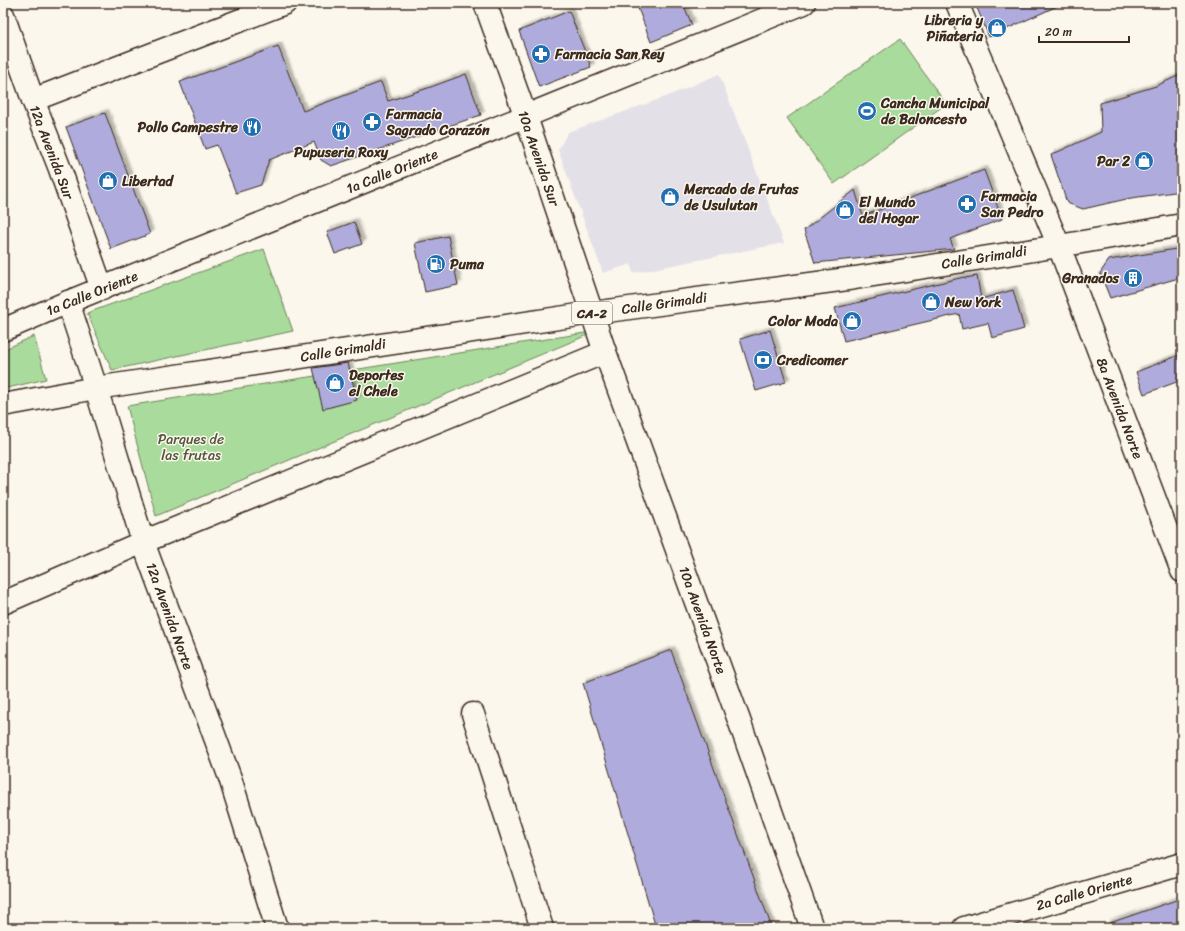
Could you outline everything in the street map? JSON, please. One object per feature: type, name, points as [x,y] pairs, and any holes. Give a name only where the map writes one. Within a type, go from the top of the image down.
[{"type":"street","points":[[33,100],[285,3]]},
{"type":"street","name":"10a Avenida Sur","points":[[485,3],[526,117],[592,313]]},
{"type":"street","name":"1a Calle Oriente","points":[[3,330],[102,288],[804,3]]},
{"type":"street","name":"8a Avenida Norte","points":[[957,3],[1059,246],[1182,571]]},
{"type":"street","name":"12a Avenida Sur","points":[[3,15],[102,288]]},
{"type":"street","name":"Calle Grimaldi","points":[[3,405],[96,388],[592,313],[855,278],[1182,225]]},
{"type":"street","name":"12a Avenida Norte","points":[[68,302],[143,542],[230,778],[277,928]]},
{"type":"street","name":"10a Avenida Norte","points":[[592,313],[604,352],[740,723],[812,928]]},
{"type":"street","points":[[3,603],[143,542],[604,352]]},
{"type":"street","points":[[473,714],[542,928]]},
{"type":"street","name":"2a Calle Oriente","points":[[964,928],[1182,864]]},
{"type":"shaded area","name":"Mercado de Frutas de Usulutan","points":[[719,74],[784,243],[633,273],[631,264],[603,273],[558,150],[568,132],[668,96]]},
{"type":"green space","name":"Cancha Municipal de Baloncesto","points":[[900,39],[946,104],[834,184],[787,118]]},
{"type":"green space","points":[[264,249],[293,331],[112,370],[87,313]]},
{"type":"green space","name":"Parques de las frutas","points":[[597,331],[156,516],[127,406]]},
{"type":"green space","points":[[34,336],[46,379],[3,389],[3,350]]},
{"type":"building","points":[[636,3],[683,3],[692,25],[651,42]]},
{"type":"building","name":"Libreria y Piñateria","points":[[975,3],[1064,3],[989,37]]},
{"type":"building","points":[[569,11],[591,67],[539,87],[519,31]]},
{"type":"building","points":[[278,46],[303,111],[381,82],[388,101],[466,74],[481,115],[331,166],[321,160],[314,142],[269,160],[261,185],[236,193],[217,145],[205,149],[180,82]]},
{"type":"building","points":[[1182,74],[1182,191],[1131,198],[1083,209],[1067,203],[1051,155],[1101,132],[1100,103],[1156,86]]},
{"type":"building","name":"Libertad","points":[[105,113],[150,234],[111,249],[66,127]]},
{"type":"building","points":[[984,170],[1002,219],[950,239],[954,249],[815,263],[804,230],[855,190],[863,216]]},
{"type":"building","points":[[354,222],[362,244],[335,254],[327,232]]},
{"type":"building","name":"Puma","points":[[448,236],[458,285],[425,292],[415,243]]},
{"type":"building","name":"Granados","points":[[1182,248],[1182,277],[1110,298],[1100,273],[1109,260]]},
{"type":"building","points":[[977,276],[981,299],[1013,290],[1024,329],[992,338],[988,323],[962,329],[959,314],[844,341],[835,308],[964,277]]},
{"type":"building","name":"Credicomer","points":[[770,330],[786,382],[756,391],[740,339]]},
{"type":"building","points":[[1182,354],[1182,380],[1144,394],[1136,372]]},
{"type":"building","name":"Deportes el Chele","points":[[348,363],[357,400],[323,409],[313,368]]},
{"type":"building","points":[[671,650],[772,928],[656,928],[583,683]]},
{"type":"building","points":[[1182,898],[1182,928],[1108,928],[1107,924]]},
{"type":"place","name":"Libreria y Piñateria","points":[[997,28]]},
{"type":"place","name":"Farmacia San Rey","points":[[541,54]]},
{"type":"place","name":"Cancha Municipal de Baloncesto","points":[[867,111]]},
{"type":"place","name":"Farmacia Sagrado Corazón","points":[[372,122]]},
{"type":"place","name":"Pollo Campestre","points":[[252,127]]},
{"type":"place","name":"Pupuseria Roxy","points":[[341,131]]},
{"type":"place","name":"Par 2","points":[[1144,161]]},
{"type":"place","name":"Libertad","points":[[108,181]]},
{"type":"place","name":"Mercado de Frutas de Usulutan","points":[[670,197]]},
{"type":"place","name":"Farmacia San Pedro","points":[[967,204]]},
{"type":"place","name":"El Mundo del Hogar","points":[[845,210]]},
{"type":"place","name":"Puma","points":[[436,264]]},
{"type":"place","name":"Granados","points":[[1133,278]]},
{"type":"place","name":"New York","points":[[931,302]]},
{"type":"place","name":"Color Moda","points":[[852,321]]},
{"type":"place","name":"Credicomer","points":[[763,360]]},
{"type":"place","name":"Deportes el Chele","points":[[335,383]]}]
